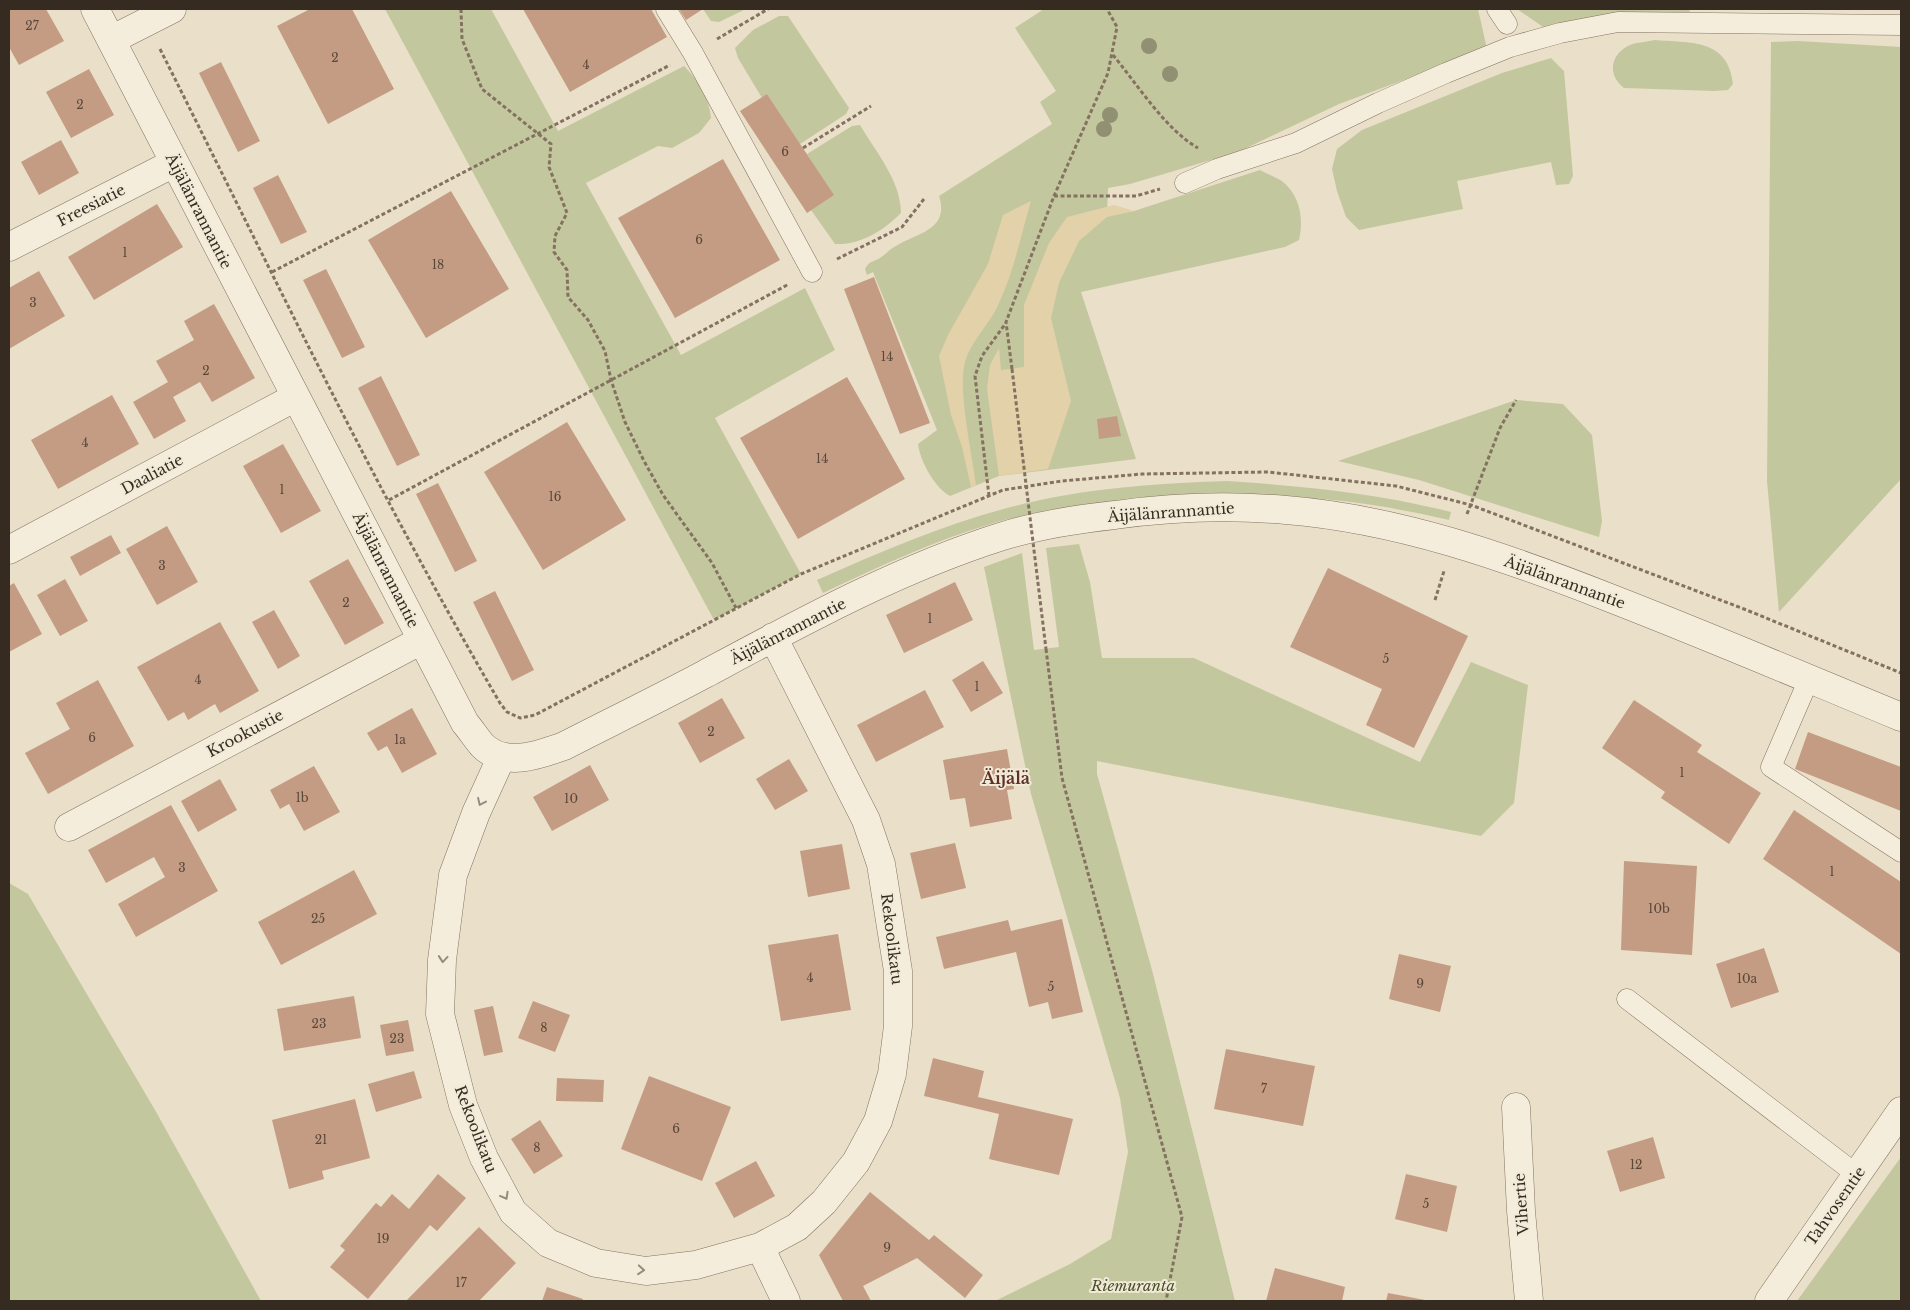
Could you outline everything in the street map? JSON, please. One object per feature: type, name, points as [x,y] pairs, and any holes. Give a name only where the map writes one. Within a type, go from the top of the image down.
[{"type":"street","name":"Äijälänrannantie","points":[[95,9],[465,723],[483,746],[501,758],[534,757],[564,746],[773,637],[930,562],[1005,536],[1076,519],[1147,510],[1223,506],[1280,510],[1348,519],[1414,532],[1454,543],[1557,577],[1691,629],[1901,717]]},
{"type":"street","points":[[111,40],[172,9]]},
{"type":"street","name":"Freesiatie","points":[[9,247],[174,163]]},
{"type":"street","name":"Daaliatie","points":[[9,550],[296,398]]},
{"type":"street","name":"Rekoolikatu","points":[[501,758],[476,813],[453,875],[442,960],[440,996],[440,1014],[463,1105],[484,1158],[513,1212],[548,1243],[596,1263],[646,1271],[696,1265],[760,1247],[797,1227],[824,1202],[856,1162],[880,1112],[892,1074],[898,1026],[898,972],[881,864],[866,820],[773,637]]},
{"type":"street","name":"Krookustie","points":[[69,827],[422,640]]},
{"type":"street","name":"Vihertie","points":[[1516,1107],[1520,1211],[1529,1301]]},
{"type":"street","name":"Tahvosentie","points":[[1769,1301],[1901,1111]]},
{"type":"street","points":[[760,1247],[786,1301]]},
{"type":"lane","points":[[666,9],[693,53],[812,272]]},
{"type":"lane","points":[[1185,183],[1230,164],[1296,143],[1378,103],[1510,47],[1560,33],[1618,22],[1769,17],[1901,25]]},
{"type":"lane","points":[[1809,679],[1770,767],[1901,852]]},
{"type":"lane","points":[[1627,999],[1856,1174]]},
{"type":"path","points":[[461,9],[462,39],[482,89],[509,108],[536,134],[551,144],[549,167],[567,213],[555,236],[554,252],[567,270],[568,297],[588,320],[605,351],[611,380],[625,422],[644,461],[663,495],[712,563],[736,608]]},
{"type":"path","points":[[272,272],[693,53],[768,9]]},
{"type":"path","points":[[989,496],[974,376],[982,356],[1006,322],[1054,196],[1108,72],[1113,55],[1117,27],[1107,9]]},
{"type":"path","points":[[147,22],[272,272],[465,643],[500,703],[507,712],[520,718],[535,715],[801,574],[1002,490],[1082,479],[1142,474],[1268,472],[1396,486],[1471,505],[1744,609],[1901,673]]},
{"type":"path","points":[[1113,55],[1165,118],[1188,142],[1230,164]]},
{"type":"path","points":[[803,148],[871,106]]},
{"type":"path","points":[[1054,196],[1136,196],[1185,183]]},
{"type":"path","points":[[389,500],[812,272],[902,227],[924,199]]},
{"type":"path","points":[[1006,322],[1062,778],[1182,1217],[1166,1301]]},
{"type":"path","points":[[1454,543],[1471,505],[1500,428],[1516,400]]},
{"type":"green space","points":[[385,9],[491,9],[558,131],[684,66],[694,77],[708,103],[711,118],[699,133],[672,148],[658,146],[586,183],[681,355],[805,288],[835,350],[715,418],[801,574],[714,620]]},
{"type":"green space","points":[[703,9],[746,9],[719,22],[711,21]]},
{"type":"green space","points":[[1044,9],[1478,9],[1487,49],[1339,104],[1238,152],[1130,184],[1108,188],[1107,216],[1134,211],[1260,170],[1282,181],[1297,200],[1301,216],[1299,240],[1285,247],[1081,292],[1136,459],[999,476],[950,496],[934,481],[919,451],[918,444],[937,430],[873,272],[867,275],[865,269],[870,263],[894,247],[930,229],[940,216],[939,196],[1052,124],[1040,102],[1056,91],[1015,28]]},
{"type":"green space","points":[[1517,9],[1689,9],[1690,12],[1629,12],[1549,31]]},
{"type":"green space","points":[[779,16],[788,16],[849,108],[846,114],[800,144],[767,94],[762,98],[738,58],[735,48],[753,30]]},
{"type":"green space","points":[[1654,40],[1693,43],[1715,51],[1724,58],[1730,69],[1733,84],[1728,90],[1714,91],[1624,88],[1615,77],[1613,71],[1613,65],[1618,54],[1630,45]]},
{"type":"green space","points":[[1798,41],[1901,47],[1901,479],[1779,612],[1767,481],[1771,42]]},
{"type":"green space","points":[[1551,58],[1564,71],[1573,176],[1569,184],[1556,185],[1551,162],[1457,181],[1463,209],[1359,230],[1346,217],[1332,169],[1337,149],[1362,130],[1502,73]]},
{"type":"green space","points":[[860,125],[892,178],[900,201],[901,213],[887,226],[871,236],[845,244],[835,244],[811,210],[833,195],[807,154],[852,126]]},
{"type":"green space","points":[[1516,400],[1563,404],[1592,435],[1602,521],[1599,537],[1419,480],[1338,461]]},
{"type":"green space","points":[[1227,481],[1340,491],[1423,505],[1451,512],[1449,520],[1350,502],[1299,497],[1197,495],[1146,498],[1096,504],[998,522],[927,546],[823,593],[817,580],[936,530],[1029,502],[1123,487]]},
{"type":"green space","name":"Riemuranta","points":[[1079,544],[1090,582],[1102,658],[1194,658],[1420,762],[1471,662],[1528,685],[1514,803],[1481,836],[1097,761],[1097,774],[1152,970],[1235,1301],[995,1301],[1070,1264],[1111,1239],[1128,1152],[1120,1098],[1031,794],[984,567],[1022,553],[1034,650],[1059,647],[1046,548]]},
{"type":"green space","points":[[9,883],[28,894],[155,1110],[261,1301],[9,1301]]},
{"type":"green space","points":[[1901,1157],[1901,1301],[1797,1301]]},
{"type":"sand","points":[[1031,201],[1004,291],[995,311],[974,342],[964,367],[963,393],[976,485],[971,487],[962,447],[951,415],[939,356],[948,335],[988,264],[1003,215]]},
{"type":"sand","points":[[1114,205],[1134,211],[1107,217],[1079,241],[1059,283],[1051,318],[1071,401],[1048,469],[999,476],[987,389],[990,365],[999,348],[1001,370],[1024,367],[1024,305],[1049,243],[1067,217]]},
{"type":"building","points":[[9,9],[46,9],[64,41],[19,65],[9,47]]},
{"type":"building","points":[[310,9],[352,9],[394,89],[328,124],[277,26]]},
{"type":"building","points":[[523,9],[651,9],[667,37],[570,92]]},
{"type":"building","points":[[679,9],[703,9],[686,20]]},
{"type":"building","points":[[221,62],[260,141],[238,152],[199,73]]},
{"type":"building","points":[[89,69],[114,115],[71,138],[46,92]]},
{"type":"building","points":[[767,94],[834,195],[807,213],[740,111]]},
{"type":"building","points":[[61,140],[79,173],[39,195],[21,162]]},
{"type":"building","points":[[723,159],[780,260],[675,318],[618,218]]},
{"type":"building","points":[[278,175],[307,232],[281,244],[253,188]]},
{"type":"building","points":[[451,191],[509,289],[426,338],[368,240]]},
{"type":"building","points":[[157,204],[183,247],[94,300],[68,257]]},
{"type":"building","points":[[326,269],[365,347],[342,358],[303,280]]},
{"type":"building","points":[[39,271],[65,316],[9,349],[9,288]]},
{"type":"building","points":[[874,277],[930,423],[900,434],[844,289]]},
{"type":"building","points":[[214,304],[255,378],[212,402],[200,382],[173,397],[186,421],[154,439],[133,402],[168,382],[156,361],[194,340],[184,321]]},
{"type":"building","points":[[381,376],[420,455],[397,466],[358,388]]},
{"type":"building","points":[[847,377],[905,479],[798,539],[740,438]]},
{"type":"building","points":[[112,395],[139,444],[58,489],[31,440]]},
{"type":"building","points":[[1117,416],[1121,436],[1099,439],[1097,419]]},
{"type":"building","points":[[567,422],[626,520],[543,570],[484,472]]},
{"type":"building","points":[[283,444],[321,511],[281,533],[243,466]]},
{"type":"building","points":[[438,483],[477,561],[455,572],[416,494]]},
{"type":"building","points":[[167,526],[198,582],[157,605],[126,549]]},
{"type":"building","points":[[111,535],[121,553],[80,576],[70,557]]},
{"type":"building","points":[[348,559],[384,623],[345,645],[309,581]]},
{"type":"building","points":[[1328,568],[1468,636],[1414,748],[1366,725],[1382,689],[1290,647]]},
{"type":"building","points":[[65,579],[88,621],[60,636],[37,595]]},
{"type":"building","points":[[955,582],[973,620],[904,653],[886,615]]},
{"type":"building","points":[[14,583],[42,634],[9,652],[9,586]]},
{"type":"building","points":[[495,591],[534,670],[512,681],[473,602]]},
{"type":"building","points":[[274,610],[300,656],[278,669],[252,622]]},
{"type":"building","points":[[220,622],[259,691],[220,713],[215,704],[188,720],[184,712],[168,721],[137,667]]},
{"type":"building","points":[[983,661],[1003,693],[971,712],[952,680]]},
{"type":"building","points":[[98,680],[134,746],[48,794],[25,753],[70,729],[56,703]]},
{"type":"building","points":[[925,690],[944,727],[876,762],[857,725]]},
{"type":"building","points":[[722,698],[745,738],[700,763],[678,723]]},
{"type":"building","points":[[1634,700],[1702,745],[1697,752],[1761,793],[1729,844],[1661,798],[1665,792],[1602,748]]},
{"type":"building","points":[[412,708],[437,754],[402,773],[387,746],[378,751],[367,733]]},
{"type":"building","points":[[1808,732],[1901,767],[1901,811],[1795,769]]},
{"type":"building","points":[[1007,749],[1014,789],[1007,790],[1012,819],[970,827],[965,798],[950,800],[943,760]]},
{"type":"building","points":[[789,759],[808,791],[775,810],[756,779]]},
{"type":"building","points":[[590,765],[609,800],[552,831],[533,797]]},
{"type":"building","points":[[314,766],[340,812],[304,831],[289,804],[280,809],[270,790]]},
{"type":"building","points":[[220,779],[237,810],[198,832],[181,801]]},
{"type":"building","points":[[171,805],[218,891],[136,937],[118,904],[165,877],[154,857],[106,883],[88,850]]},
{"type":"building","points":[[1794,810],[1901,882],[1901,954],[1763,859]]},
{"type":"building","points":[[955,843],[966,888],[921,899],[910,853]]},
{"type":"building","points":[[842,844],[850,889],[808,897],[800,851]]},
{"type":"building","points":[[1624,861],[1697,866],[1692,955],[1621,950]]},
{"type":"building","points":[[354,870],[377,914],[281,965],[258,922]]},
{"type":"building","points":[[1062,919],[1083,1012],[1052,1019],[1048,1002],[1029,1007],[1016,952],[944,969],[936,937],[1008,920],[1011,931]]},
{"type":"building","points":[[838,934],[851,1010],[781,1021],[768,945]]},
{"type":"building","points":[[1764,948],[1779,992],[1731,1008],[1716,964]]},
{"type":"building","points":[[1399,954],[1451,966],[1440,1012],[1389,999]]},
{"type":"building","points":[[354,996],[361,1038],[284,1051],[277,1009]]},
{"type":"building","points":[[533,1001],[570,1015],[555,1052],[518,1038]]},
{"type":"building","points":[[493,1006],[503,1052],[484,1056],[474,1010]]},
{"type":"building","points":[[408,1020],[414,1051],[386,1056],[380,1025]]},
{"type":"building","points":[[1226,1049],[1315,1066],[1303,1126],[1214,1109]]},
{"type":"building","points":[[933,1058],[984,1071],[978,1097],[1073,1119],[1059,1175],[989,1159],[999,1114],[924,1096]]},
{"type":"building","points":[[414,1071],[422,1098],[376,1112],[368,1084]]},
{"type":"building","points":[[649,1076],[731,1107],[702,1181],[621,1149]]},
{"type":"building","points":[[557,1078],[604,1080],[603,1102],[556,1101]]},
{"type":"building","points":[[355,1099],[370,1158],[322,1171],[324,1179],[289,1189],[272,1120]]},
{"type":"building","points":[[540,1120],[563,1156],[534,1174],[511,1139]]},
{"type":"building","points":[[1653,1137],[1665,1178],[1620,1192],[1607,1151]]},
{"type":"building","points":[[756,1161],[775,1196],[734,1218],[715,1183]]},
{"type":"building","points":[[438,1174],[466,1198],[437,1231],[430,1225],[368,1299],[330,1267],[345,1250],[340,1246],[376,1203],[381,1207],[392,1194],[409,1209]]},
{"type":"building","points":[[1406,1174],[1457,1186],[1447,1232],[1395,1219]]},
{"type":"building","points":[[870,1192],[929,1240],[934,1235],[983,1275],[965,1298],[917,1258],[863,1286],[871,1301],[843,1301],[819,1255]]},
{"type":"building","points":[[479,1227],[516,1263],[479,1301],[406,1301]]},
{"type":"building","points":[[1275,1268],[1345,1287],[1342,1301],[1266,1301]]},
{"type":"building","points":[[547,1287],[583,1299],[582,1301],[542,1301]]},
{"type":"building","points":[[1388,1293],[1425,1300],[1425,1301],[1386,1301]]},
{"type":"district","name":"Äijälä","points":[[1006,778]]}]
